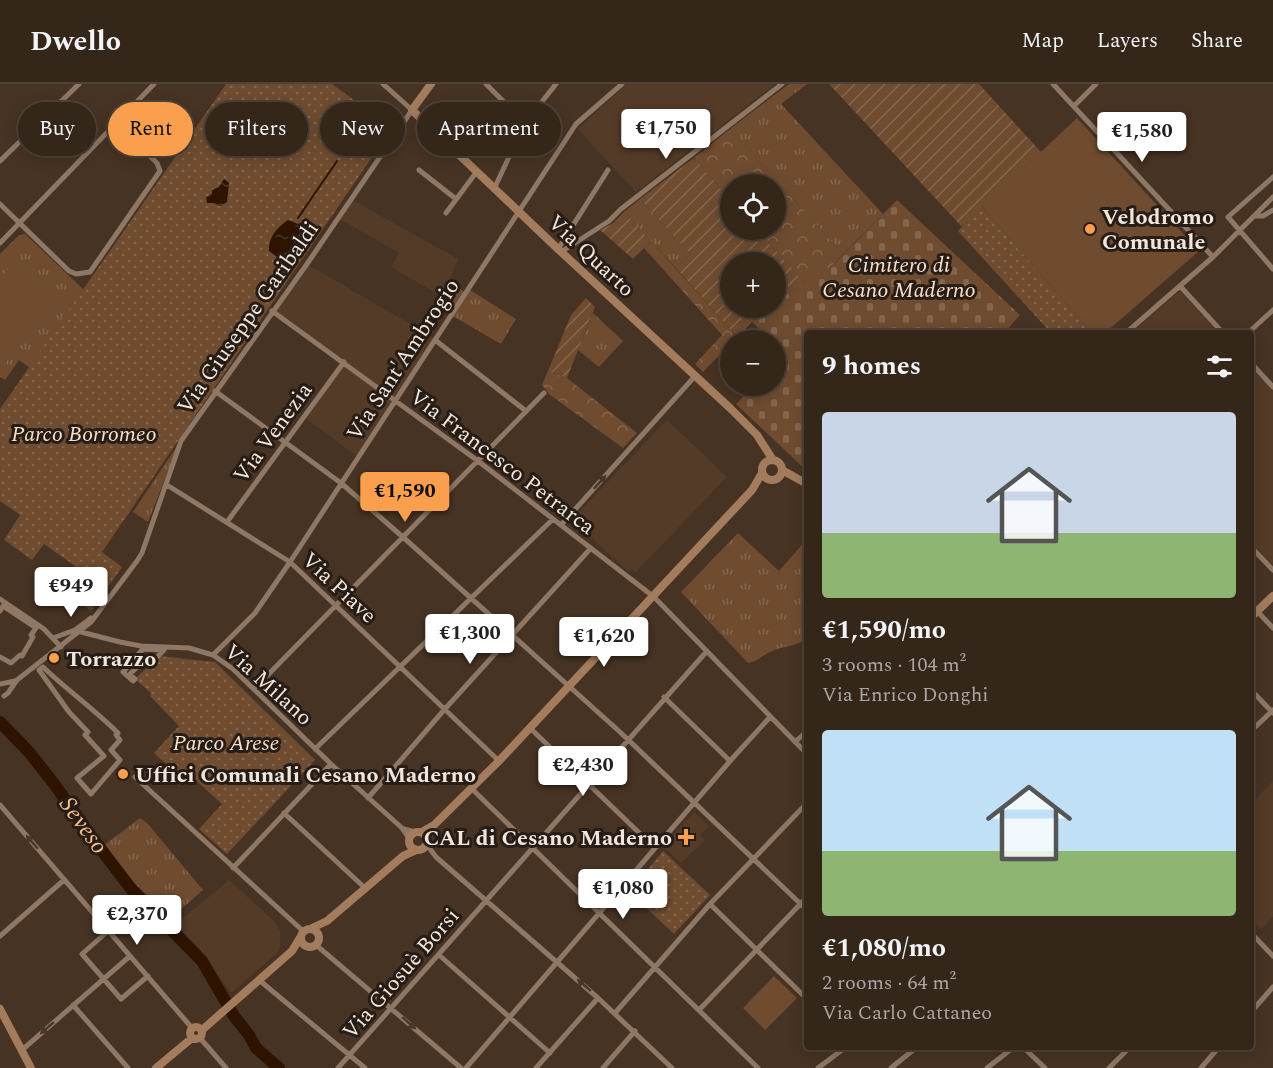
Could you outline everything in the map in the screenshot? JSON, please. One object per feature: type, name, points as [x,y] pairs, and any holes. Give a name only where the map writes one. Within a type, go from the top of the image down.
[{"type":"street","points":[[0,161],[78,84]]},
{"type":"street","points":[[136,102],[154,84]]},
{"type":"street","points":[[383,84],[412,110]]},
{"type":"street","name":"Via Giuseppe Garibaldi","points":[[16,681],[81,632],[142,553],[181,441],[431,84]]},
{"type":"street","points":[[486,84],[504,102]]},
{"type":"street","points":[[542,102],[556,84]]},
{"type":"street","name":"Via Sant'Ambrogio","points":[[213,655],[255,613],[290,562],[576,124],[621,84]]},
{"type":"street","points":[[560,250],[609,221],[621,209],[782,84]]},
{"type":"street","points":[[1053,84],[1213,257]]},
{"type":"street","points":[[1074,106],[1096,84]]},
{"type":"street","name":"Via Quarto","points":[[412,110],[494,189],[696,375],[757,435],[773,460]]},
{"type":"street","points":[[0,243],[108,131]]},
{"type":"street","points":[[0,204],[71,272],[84,273],[92,270],[160,171],[157,163],[150,156]]},
{"type":"street","points":[[494,189],[510,156]]},
{"type":"street","points":[[419,170],[456,199]]},
{"type":"street","points":[[560,250],[608,170]]},
{"type":"street","points":[[446,213],[475,174]]},
{"type":"street","points":[[1273,177],[1228,217],[1273,269]]},
{"type":"street","points":[[1129,330],[1213,257],[1273,197]]},
{"type":"street","points":[[1254,216],[1263,216],[1273,210]]},
{"type":"street","points":[[1180,286],[1220,330]]},
{"type":"street","points":[[1251,330],[1273,310]]},
{"type":"street","name":"Via Francesco Petrarca","points":[[272,311],[478,461],[654,597],[804,751]]},
{"type":"street","points":[[435,340],[526,411]]},
{"type":"street","name":"Via Venezia","points":[[227,522],[344,362]]},
{"type":"street","points":[[1254,366],[1273,387]]},
{"type":"street","points":[[561,525],[696,375]]},
{"type":"street","points":[[215,392],[341,483],[404,538],[570,686],[804,907]]},
{"type":"street","points":[[254,689],[544,393]]},
{"type":"street","name":"Via Quarto","points":[[747,426],[762,449],[764,464]]},
{"type":"street","points":[[403,856],[409,841],[423,836],[499,760],[654,597],[752,490],[762,473],[764,464],[773,460],[782,470],[803,482]]},
{"type":"street","points":[[778,478],[782,470]]},
{"type":"street","points":[[762,473],[768,480]]},
{"type":"street","points":[[752,490],[768,480],[778,478],[803,482]]},
{"type":"street","name":"Via Piave","points":[[167,485],[290,562],[499,760]]},
{"type":"street","points":[[315,749],[553,519]]},
{"type":"street","points":[[368,798],[444,710],[591,548]]},
{"type":"street","points":[[1254,551],[1273,570]]},
{"type":"street","points":[[1273,596],[1254,614],[1273,628]]},
{"type":"street","points":[[0,599],[37,624],[61,647]]},
{"type":"street","points":[[0,611],[3,606],[36,628],[22,656],[20,655],[11,663],[0,657]]},
{"type":"street","name":"Via Giuseppe Garibaldi","points":[[53,638],[75,630],[97,613]]},
{"type":"street","name":"Via Milano","points":[[81,632],[120,642],[189,648],[213,655],[233,669],[315,749],[402,828],[409,841]]},
{"type":"street","points":[[143,649],[164,650],[152,662],[147,657],[130,674],[135,679],[133,681],[125,674],[123,672],[143,649]]},
{"type":"street","name":"Via Giosuè Borsi","points":[[338,1068],[707,651]]},
{"type":"street","points":[[43,667],[118,733],[116,735],[120,740],[111,750],[120,760],[91,794],[78,778],[104,756],[85,735],[88,732],[69,712],[39,670],[43,667]]},
{"type":"street","points":[[0,684],[16,681]]},
{"type":"street","points":[[4,696],[16,681]]},
{"type":"street","points":[[1254,693],[1273,711],[1254,728]]},
{"type":"street","points":[[664,697],[730,760]]},
{"type":"street","points":[[466,1068],[598,912],[770,717]]},
{"type":"street","points":[[529,727],[655,848]]},
{"type":"street","points":[[795,742],[804,734]]},
{"type":"street","points":[[233,868],[331,764]]},
{"type":"street","points":[[135,777],[305,932],[317,931],[319,937]]},
{"type":"street","points":[[471,788],[758,1068]]},
{"type":"street","points":[[0,805],[192,1028],[190,1033],[198,1035],[226,1068]]},
{"type":"street","points":[[615,1013],[710,904],[804,806]]},
{"type":"street","points":[[284,813],[365,888]]},
{"type":"street","name":"Via Milano","points":[[402,828],[423,836]]},
{"type":"street","points":[[156,1068],[198,1035],[292,951],[305,932],[327,921],[403,856],[425,847],[423,836]]},
{"type":"street","points":[[423,836],[436,856],[615,1013],[672,1068]]},
{"type":"street","points":[[409,841],[416,850]]},
{"type":"street","points":[[0,936],[64,880]]},
{"type":"street","points":[[699,1009],[804,900]]},
{"type":"street","points":[[710,904],[804,996]]},
{"type":"street","points":[[292,951],[312,946],[327,921]]},
{"type":"street","points":[[108,931],[82,954],[103,979],[121,999],[148,976]]},
{"type":"street","points":[[305,932],[302,942],[312,946],[392,1009],[461,1068]]},
{"type":"street","points":[[1254,936],[1273,956]]},
{"type":"street","points":[[439,955],[550,1053]]},
{"type":"street","points":[[21,1050],[130,956]]},
{"type":"street","points":[[259,980],[365,1068]]},
{"type":"street","points":[[1254,1009],[1273,987]]},
{"type":"street","points":[[536,1068],[598,998]]},
{"type":"street","points":[[74,1005],[128,1068]]},
{"type":"street","points":[[0,1010],[31,1068]]},
{"type":"street","points":[[603,1068],[634,1031]]},
{"type":"street","points":[[818,1068],[842,1050]]},
{"type":"street","points":[[891,1068],[912,1050]]},
{"type":"street","points":[[992,1067],[1011,1050]]},
{"type":"street","points":[[1026,1050],[1045,1068]]},
{"type":"street","points":[[1109,1068],[1127,1050]]},
{"type":"street","points":[[1201,1068],[1217,1050]]},
{"type":"shaded area","points":[[627,84],[775,84],[636,192],[578,129]]},
{"type":"shaded area","points":[[351,199],[458,259],[443,297],[391,267],[399,253],[338,218]]},
{"type":"shaded area","points":[[307,264],[436,339],[358,457],[304,417],[343,362],[272,311]]},
{"type":"shaded area","points":[[1180,291],[1216,330],[1134,330]]},
{"type":"shaded area","points":[[1254,371],[1273,391],[1273,565],[1254,546]]},
{"type":"shaded area","points":[[667,420],[727,477],[636,572],[632,569],[629,572],[596,542],[574,517]]},
{"type":"shaded area","points":[[1273,781],[1273,917],[1261,929],[1254,922],[1254,800]]},
{"type":"shaded area","name":"CAL di Cesano Maderno","points":[[694,812],[709,826],[700,835],[705,840],[681,863],[663,846]]},
{"type":"shaded area","points":[[229,880],[275,922],[280,931],[280,946],[277,953],[231,993],[200,949],[176,924]]},
{"type":"green space","name":"Parco Borromeo","points":[[226,84],[332,84],[357,102],[320,102],[320,156],[373,156],[102,552],[122,567],[91,611],[71,595],[85,573],[44,544],[32,560],[4,540],[20,515],[0,501],[0,409],[176,156],[193,156],[193,131],[205,114],[205,156],[308,156],[308,102],[213,102]]},
{"type":"green space","points":[[789,84],[807,84],[781,104],[883,214],[843,254],[786,191],[786,174],[771,174],[730,129]]},
{"type":"green space","points":[[829,84],[979,84],[1041,152],[962,227]]},
{"type":"green space","name":"Velodromo Comunale","points":[[1077,118],[1199,251],[1108,330],[1089,330],[982,207]]},
{"type":"green space","points":[[730,129],[771,174],[720,174],[720,188],[694,158]]},
{"type":"green space","points":[[694,158],[720,188],[720,240],[766,240],[777,252],[720,252],[720,318],[675,267],[690,254],[640,199]]},
{"type":"green space","points":[[786,191],[843,254],[832,266],[805,283],[786,262],[786,252],[777,252],[766,240],[786,240]]},
{"type":"green space","points":[[640,199],[690,254],[675,267],[624,212]]},
{"type":"green space","name":"Cimitero di Cesano Maderno","points":[[897,200],[1020,315],[1007,330],[804,330],[804,468],[736,404],[744,396],[786,396],[786,330],[760,330],[752,322],[756,318],[786,318],[786,295],[832,266]]},
{"type":"green space","points":[[982,207],[1089,330],[1048,330],[958,231]]},
{"type":"green space","points":[[624,212],[651,241],[633,259],[600,230],[613,223]]},
{"type":"green space","points":[[25,234],[84,290],[30,368],[19,360],[5,380],[0,377],[0,254],[19,235]]},
{"type":"green space","points":[[651,241],[731,330],[720,330],[720,333],[644,248]]},
{"type":"green space","points":[[17,258],[62,297],[0,369],[0,278]]},
{"type":"green space","points":[[786,262],[805,283],[786,295]]},
{"type":"green space","points":[[449,282],[465,292],[467,288],[516,319],[501,344],[439,308]]},
{"type":"green space","points":[[586,298],[595,307],[567,378],[548,371],[571,315]]},
{"type":"green space","points":[[593,313],[623,341],[599,367],[578,350]]},
{"type":"green space","points":[[720,318],[755,318],[744,330],[731,330]]},
{"type":"green space","points":[[720,337],[720,354],[703,372],[695,364]]},
{"type":"green space","points":[[548,371],[567,378],[637,433],[623,448],[549,394],[542,385]]},
{"type":"green space","points":[[179,443],[148,522],[133,512]]},
{"type":"green space","points":[[738,533],[779,571],[804,542],[804,641],[798,644],[775,650],[748,663],[681,592]]},
{"type":"green space","name":"Parco Arese","points":[[159,656],[215,662],[315,760],[227,854],[199,829],[222,804],[191,776],[182,778],[154,753],[179,726],[150,696],[151,693],[135,679]]},
{"type":"green space","points":[[140,818],[148,824],[203,890],[171,918],[124,873],[103,846]]},
{"type":"green space","points":[[663,851],[710,895],[674,934],[629,892]]},
{"type":"green space","points":[[774,976],[797,998],[765,1030],[743,1008]]},
{"type":"water","points":[[224,179],[229,183],[227,202],[220,206],[207,203],[206,197],[212,194],[212,190],[219,187]]},
{"type":"water","points":[[288,220],[298,224],[300,233],[289,251],[277,257],[269,251],[270,242],[277,229]]},
{"type":"waterway","points":[[298,218],[337,161]]},
{"type":"waterway","name":"Seveso","points":[[0,722],[29,752],[55,785],[132,890],[202,961],[234,1016],[256,1048],[279,1068]]},
{"type":"place","name":"Velodromo Comunale","points":[[1090,229]]},
{"type":"place","name":"Torrazzo","points":[[54,658]]},
{"type":"place","name":"Uffici Comunali Cesano Maderno","points":[[123,774]]},
{"type":"place","name":"CAL di Cesano Maderno","points":[[686,837]]}]
